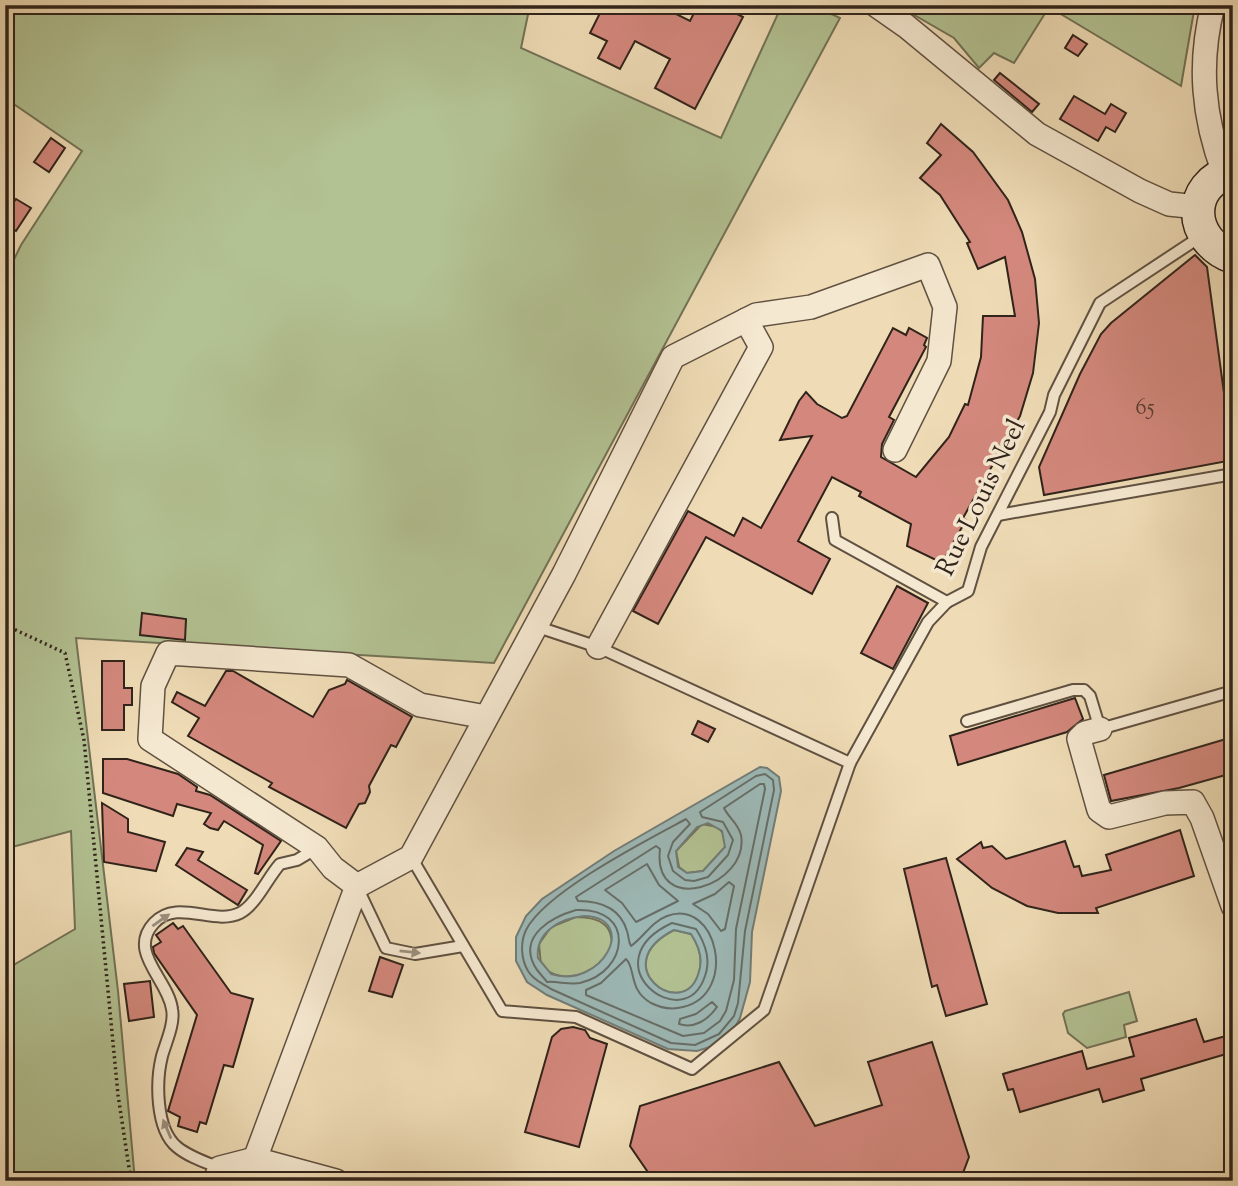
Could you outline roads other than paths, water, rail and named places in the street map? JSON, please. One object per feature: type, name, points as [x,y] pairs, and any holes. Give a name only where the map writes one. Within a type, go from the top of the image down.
[{"type":"street","points":[[876,5],[906,26],[1037,134],[1201,221],[1220,252],[1233,257]]},
{"type":"street","points":[[1201,221],[1209,185],[1228,172],[1214,147],[1205,101],[1204,39],[1213,5]]},
{"type":"street","points":[[255,1159],[358,886],[411,857],[535,626],[673,357],[756,315],[811,307],[928,265],[945,307],[939,361],[895,450]]},
{"type":"street","points":[[598,647],[761,347],[746,320]]},
{"type":"street","points":[[358,886],[333,868],[317,848],[150,739],[153,686],[168,653],[349,665],[420,705],[485,717]]},
{"type":"street","points":[[1100,729],[1085,733],[1079,739],[1099,810],[1109,817],[1165,803],[1193,802],[1202,818],[1233,906]]},
{"type":"street","points":[[218,1174],[255,1159],[336,1181]]},
{"type":"lane","name":"Rue Louis Neel","points":[[463,946],[502,1011],[576,1017],[692,1069],[764,1010],[850,763],[928,622],[947,602],[968,592],[981,547],[1050,412],[1054,395],[1100,303],[1201,221]]},
{"type":"lane","points":[[998,515],[1233,474]]},
{"type":"lane","points":[[832,519],[835,540],[947,602]]},
{"type":"lane","points":[[535,626],[598,647],[850,763]]},
{"type":"lane","points":[[967,721],[1084,690],[1090,696],[1100,729],[1233,691]]},
{"type":"lane","points":[[218,1174],[175,1146],[163,1124],[158,1071],[173,1012],[168,991],[143,952],[145,938],[154,922],[169,914],[188,912],[228,918],[244,912],[280,863],[297,860],[317,848]]},
{"type":"lane","points":[[358,886],[386,948],[415,954],[463,946],[411,857]]},
{"type":"water","points":[[760,767],[767,768],[779,777],[781,791],[752,932],[750,982],[740,1018],[733,1031],[710,1047],[697,1051],[668,1049],[547,995],[527,982],[516,961],[516,937],[526,916],[542,899],[614,851]],"holes":[[[708,823],[722,831],[725,847],[703,871],[687,873],[678,867],[676,851],[697,827]],[[575,917],[601,920],[610,928],[612,939],[608,952],[586,972],[569,976],[551,974],[538,958],[541,941],[551,928]],[[674,930],[691,934],[698,948],[701,964],[690,988],[678,993],[665,991],[654,983],[647,972],[646,958],[655,944]]]}]
